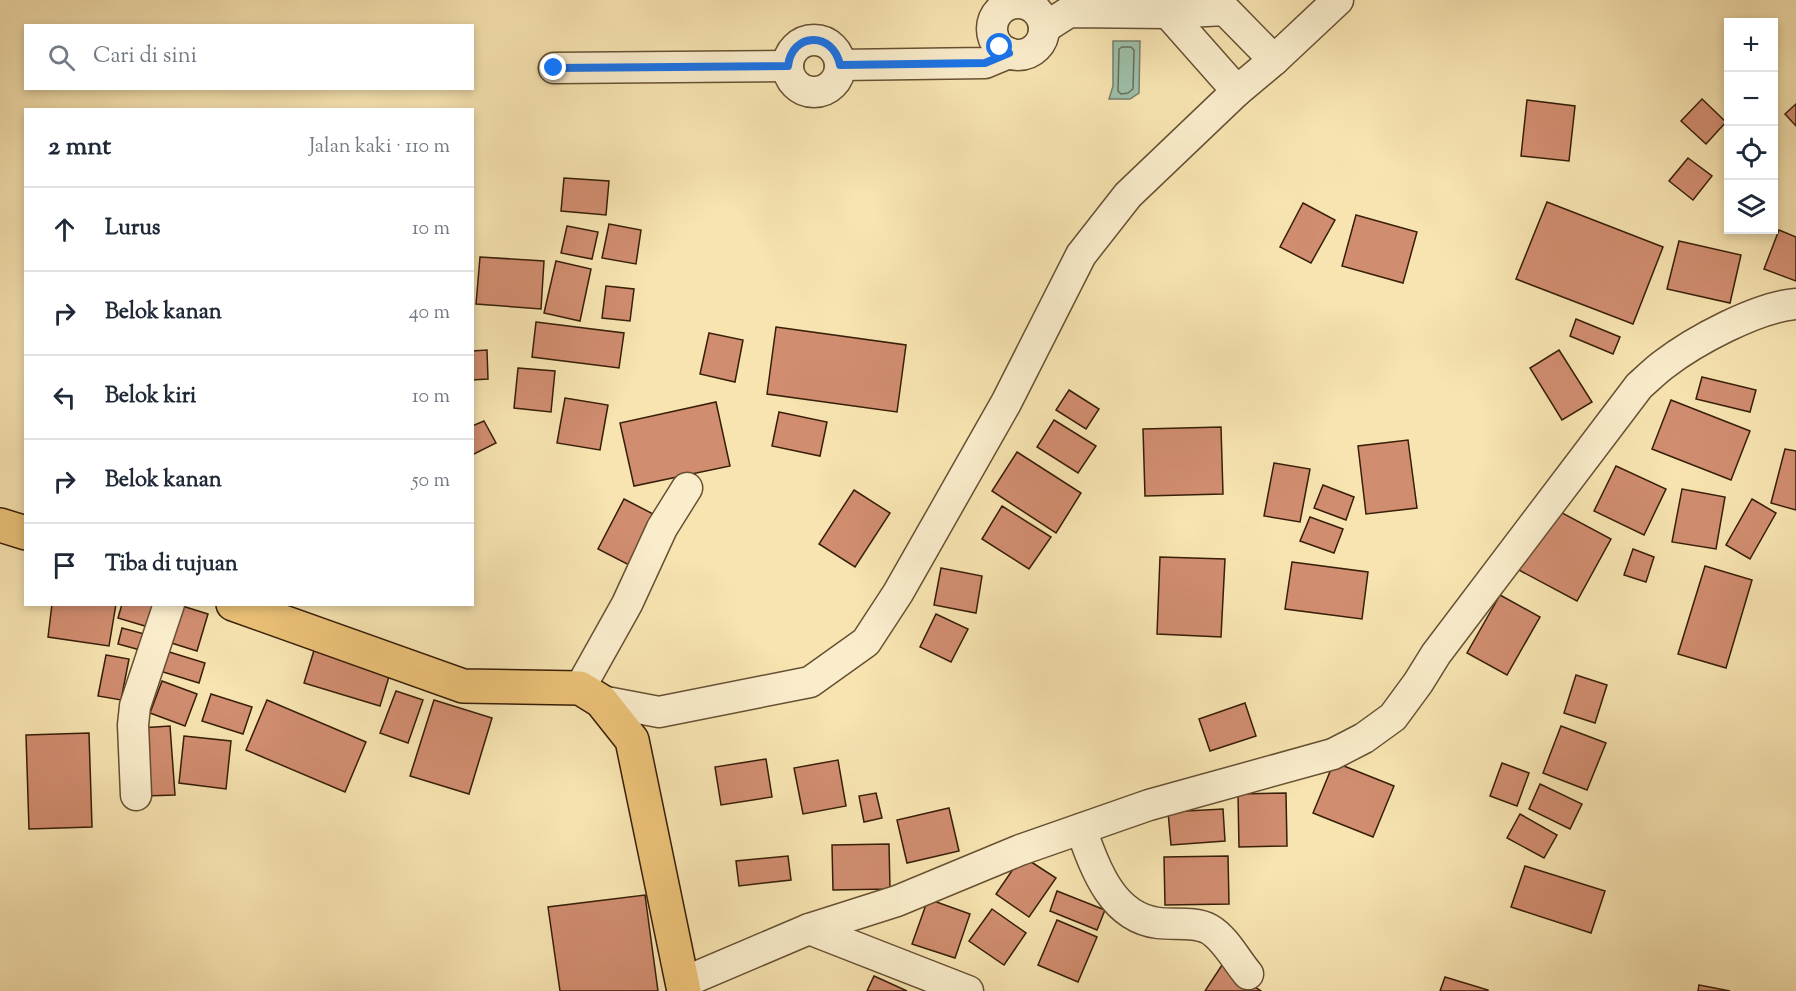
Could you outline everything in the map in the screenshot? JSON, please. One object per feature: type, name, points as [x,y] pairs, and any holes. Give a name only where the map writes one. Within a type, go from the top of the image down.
[{"type":"main road","points":[[0,525],[24,532]]},
{"type":"main road","points":[[239,606],[463,686],[591,695],[632,740],[683,987]]},
{"type":"street","points":[[687,488],[662,528],[627,604],[591,695],[659,712],[810,682],[866,642],[898,593],[1006,403],[1081,255],[1128,195],[1237,91],[1338,0]]},
{"type":"street","points":[[1028,4],[1042,18],[1044,28],[1042,38],[1037,47],[1029,53],[1019,55],[1009,53],[994,39],[992,29],[994,19],[999,11],[1008,5],[1028,4]]},
{"type":"street","points":[[1044,28],[1069,12],[1168,13],[1225,10],[1274,60]]},
{"type":"street","points":[[1168,13],[1237,91]]},
{"type":"street","points":[[554,68],[788,66],[795,84],[804,90],[814,92],[824,90],[832,84],[838,75],[840,65],[985,63],[1009,53]]},
{"type":"street","points":[[683,987],[809,929],[897,901],[1020,850],[1149,805],[1333,753],[1364,738],[1392,717],[1449,636],[1639,386],[1663,365],[1701,341],[1749,317],[1781,305],[1796,304]]},
{"type":"street","points":[[136,795],[133,724],[135,706],[168,606]]},
{"type":"street","points":[[1081,829],[1099,876],[1126,911],[1156,923],[1207,928],[1218,936],[1248,974]]},
{"type":"street","points":[[809,929],[968,991]]},
{"type":"water","points":[[1113,41],[1140,41],[1139,93],[1130,99],[1109,99],[1113,86]]},
{"type":"building","points":[[1702,99],[1724,120],[1724,124],[1706,144],[1681,121]]},
{"type":"building","points":[[1527,100],[1575,106],[1569,161],[1521,156]]},
{"type":"building","points":[[1796,104],[1796,126],[1785,114]]},
{"type":"building","points":[[1688,158],[1712,176],[1693,200],[1669,181]]},
{"type":"building","points":[[564,178],[609,181],[606,215],[561,211]]},
{"type":"building","points":[[1547,202],[1663,247],[1633,324],[1516,279]]},
{"type":"building","points":[[1303,203],[1335,220],[1311,263],[1280,247]]},
{"type":"building","points":[[1356,215],[1417,232],[1403,283],[1342,266]]},
{"type":"building","points":[[609,224],[641,230],[636,264],[602,258]]},
{"type":"building","points":[[567,226],[598,232],[592,259],[561,253]]},
{"type":"building","points":[[1779,230],[1796,237],[1796,281],[1764,269]]},
{"type":"building","points":[[1679,241],[1741,255],[1730,303],[1667,289]]},
{"type":"building","points":[[480,257],[544,261],[541,309],[476,304]]},
{"type":"building","points":[[556,261],[591,269],[580,321],[544,313]]},
{"type":"building","points":[[606,286],[634,289],[630,321],[602,318]]},
{"type":"building","points":[[1576,319],[1620,337],[1613,354],[1570,336]]},
{"type":"building","points":[[536,322],[624,333],[619,368],[532,357]]},
{"type":"building","points":[[776,327],[906,345],[897,412],[767,394]]},
{"type":"building","points":[[709,333],[743,340],[735,382],[700,374]]},
{"type":"building","points":[[487,350],[488,379],[474,380],[474,351]]},
{"type":"building","points":[[1559,350],[1592,402],[1562,420],[1530,368]]},
{"type":"building","points":[[518,368],[555,371],[551,412],[514,408]]},
{"type":"building","points":[[1702,377],[1756,390],[1750,412],[1696,399]]},
{"type":"building","points":[[1069,390],[1099,409],[1086,429],[1056,410]]},
{"type":"building","points":[[565,398],[608,405],[600,450],[557,443]]},
{"type":"building","points":[[1671,400],[1750,431],[1731,480],[1652,449]]},
{"type":"building","points":[[716,402],[730,466],[634,486],[620,423]]},
{"type":"building","points":[[779,412],[827,422],[820,456],[772,446]]},
{"type":"building","points":[[1054,420],[1096,446],[1078,473],[1037,447]]},
{"type":"building","points":[[484,421],[496,443],[474,454],[474,425]]},
{"type":"building","points":[[1221,427],[1223,494],[1145,496],[1143,429]]},
{"type":"building","points":[[1408,440],[1417,508],[1366,514],[1358,446]]},
{"type":"building","points":[[1785,449],[1796,451],[1796,510],[1771,503]]},
{"type":"building","points":[[1017,452],[1081,493],[1056,533],[992,491]]},
{"type":"building","points":[[1274,463],[1310,469],[1300,522],[1264,516]]},
{"type":"building","points":[[1616,466],[1666,489],[1644,535],[1594,511]]},
{"type":"building","points":[[1323,485],[1354,497],[1346,520],[1314,508]]},
{"type":"building","points":[[1682,489],[1725,497],[1716,549],[1672,542]]},
{"type":"building","points":[[854,490],[890,513],[855,567],[819,544]]},
{"type":"building","points":[[624,499],[659,517],[633,567],[598,549]]},
{"type":"building","points":[[1752,499],[1776,513],[1750,559],[1726,545]]},
{"type":"building","points":[[1002,506],[1051,537],[1029,569],[982,539]]},
{"type":"building","points":[[1551,507],[1611,539],[1577,601],[1517,569]]},
{"type":"building","points":[[1310,517],[1343,529],[1334,553],[1300,541]]},
{"type":"building","points":[[1633,549],[1654,557],[1646,582],[1624,575]]},
{"type":"building","points":[[1160,557],[1225,559],[1221,637],[1157,634]]},
{"type":"building","points":[[1292,562],[1368,572],[1362,619],[1285,609]]},
{"type":"building","points":[[1705,566],[1752,580],[1726,668],[1678,654]]},
{"type":"building","points":[[941,568],[982,576],[976,613],[934,605]]},
{"type":"building","points":[[1500,595],[1540,617],[1507,675],[1467,653]]},
{"type":"building","points":[[52,606],[116,606],[109,646],[48,637]]},
{"type":"building","points":[[121,606],[162,606],[155,629],[118,618]]},
{"type":"building","points":[[175,606],[208,614],[197,651],[165,641]]},
{"type":"building","points":[[936,614],[968,629],[951,662],[920,647]]},
{"type":"building","points":[[122,628],[148,635],[144,651],[118,644]]},
{"type":"building","points":[[316,644],[392,667],[380,706],[304,683]]},
{"type":"building","points":[[166,651],[205,663],[199,683],[160,671]]},
{"type":"building","points":[[106,655],[129,659],[121,700],[98,696]]},
{"type":"building","points":[[1576,675],[1607,685],[1595,723],[1564,713]]},
{"type":"building","points":[[162,681],[197,694],[185,726],[150,713]]},
{"type":"building","points":[[396,691],[423,700],[408,743],[380,733]]},
{"type":"building","points":[[211,694],[252,707],[243,734],[202,721]]},
{"type":"building","points":[[267,700],[366,742],[345,792],[246,750]]},
{"type":"building","points":[[434,700],[492,718],[469,794],[410,776]]},
{"type":"building","points":[[1245,703],[1256,736],[1210,751],[1199,719]]},
{"type":"building","points":[[170,726],[175,795],[145,796],[140,728]]},
{"type":"building","points":[[1561,726],[1606,743],[1587,790],[1543,773]]},
{"type":"building","points":[[89,733],[92,827],[29,829],[26,735]]},
{"type":"building","points":[[184,736],[231,741],[226,789],[179,783]]},
{"type":"building","points":[[766,759],[772,797],[721,805],[715,767]]},
{"type":"building","points":[[838,760],[846,806],[803,814],[794,768]]},
{"type":"building","points":[[1334,762],[1394,786],[1373,837],[1313,813]]},
{"type":"building","points":[[1502,763],[1529,773],[1517,806],[1490,796]]},
{"type":"building","points":[[1540,784],[1582,804],[1570,829],[1529,809]]},
{"type":"building","points":[[876,793],[882,818],[864,822],[859,796]]},
{"type":"building","points":[[1286,793],[1287,846],[1239,847],[1238,794]]},
{"type":"building","points":[[949,808],[959,851],[907,863],[897,820]]},
{"type":"building","points":[[1223,809],[1225,841],[1171,845],[1168,812]]},
{"type":"building","points":[[1520,814],[1557,835],[1544,858],[1507,838]]},
{"type":"building","points":[[889,844],[890,889],[833,890],[832,845]]},
{"type":"building","points":[[788,856],[791,880],[739,886],[736,861]]},
{"type":"building","points":[[1022,856],[1056,878],[1029,917],[996,894]]},
{"type":"building","points":[[1228,856],[1229,904],[1165,905],[1164,857]]},
{"type":"building","points":[[1525,866],[1605,891],[1591,933],[1511,907]]},
{"type":"building","points":[[1057,891],[1105,910],[1097,930],[1050,911]]},
{"type":"building","points":[[645,895],[658,991],[560,991],[548,907]]},
{"type":"building","points":[[928,899],[970,914],[955,958],[912,944]]},
{"type":"building","points":[[992,909],[1026,933],[1004,965],[969,941]]},
{"type":"building","points":[[1057,920],[1097,937],[1078,982],[1038,965]]},
{"type":"building","points":[[1222,965],[1261,991],[1205,991]]},
{"type":"building","points":[[874,976],[907,991],[867,991]]},
{"type":"building","points":[[1445,977],[1488,990],[1488,991],[1440,991]]},
{"type":"building","points":[[1699,985],[1730,991],[1698,991]]},
{"type":"route","points":[[554,68],[788,66],[789,56],[795,48],[803,42],[813,40],[832,47],[838,56],[840,65],[985,63],[1009,53],[1000,47]]}]
